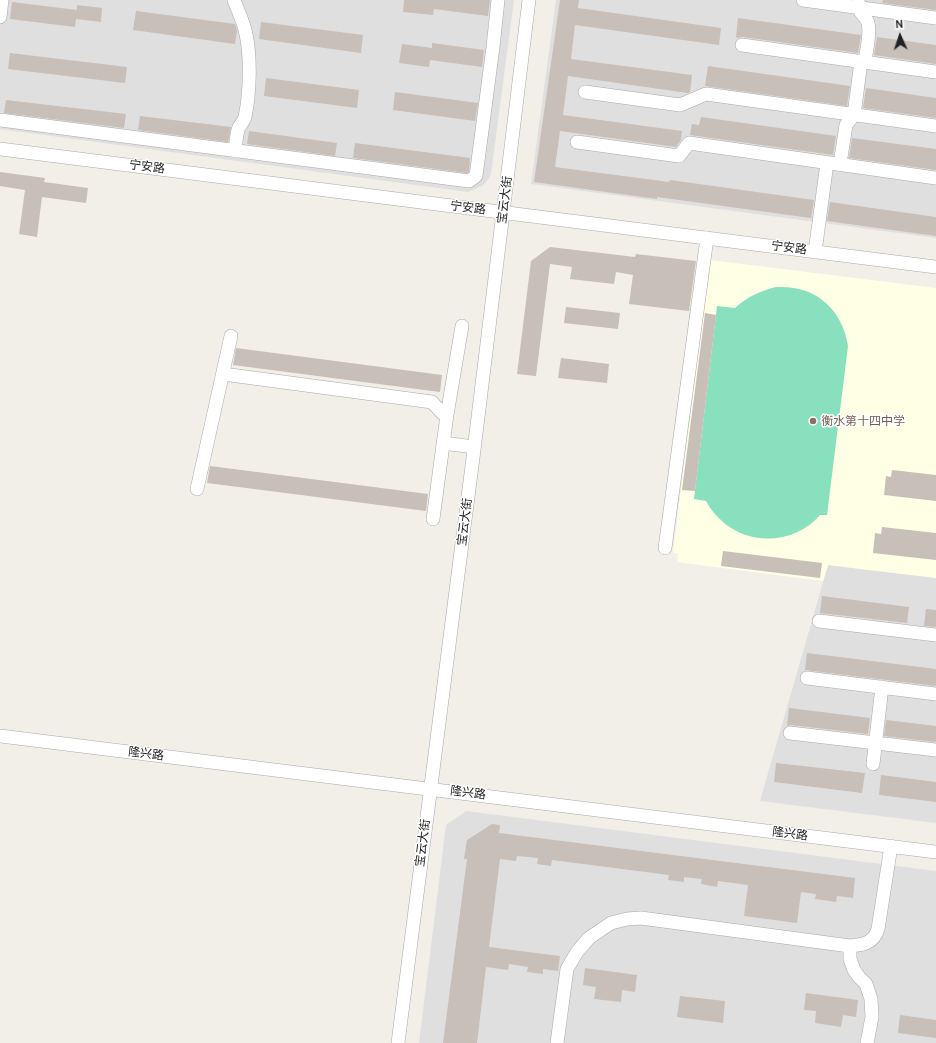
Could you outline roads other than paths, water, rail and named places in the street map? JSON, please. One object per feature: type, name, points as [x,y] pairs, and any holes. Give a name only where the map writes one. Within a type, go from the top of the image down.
[{"type":"street","points":[[0,17],[2,0]]},
{"type":"street","points":[[234,0],[246,34],[249,71],[244,119],[236,136],[235,151]]},
{"type":"street","points":[[0,120],[469,182],[476,176],[498,0]]},
{"type":"street","name":"宝云大街","points":[[398,1043],[529,0]]},
{"type":"street","points":[[803,0],[859,4],[936,18]]},
{"type":"street","points":[[814,252],[834,163],[846,125],[854,115],[869,32],[868,22],[860,13],[859,4]]},
{"type":"street","points":[[742,45],[936,72]]},
{"type":"street","points":[[585,92],[680,105],[706,94],[936,126]]},
{"type":"street","points":[[577,142],[679,156],[689,143],[936,178]]},
{"type":"street","name":"宁安路","points":[[0,149],[936,267]]},
{"type":"street","points":[[665,548],[707,238]]},
{"type":"street","points":[[433,519],[447,415],[462,326]]},
{"type":"street","points":[[196,489],[231,336]]},
{"type":"street","points":[[223,374],[432,402],[447,415]]},
{"type":"street","points":[[443,442],[474,447]]},
{"type":"street","points":[[819,620],[936,635]]},
{"type":"street","points":[[807,678],[936,694]]},
{"type":"street","points":[[873,764],[882,687]]},
{"type":"street","points":[[790,733],[936,750]]},
{"type":"street","name":"隆兴路","points":[[0,736],[936,852]]},
{"type":"street","points":[[557,1043],[567,969],[577,952],[589,938],[611,923],[627,919],[641,918],[850,946],[867,943],[876,935],[878,929],[890,846]]},
{"type":"street","points":[[850,946],[850,959],[854,970],[866,984],[871,999],[872,1017],[867,1043]]},
{"type":"place","name":"衡水第十四中学","points":[[813,421]]}]
